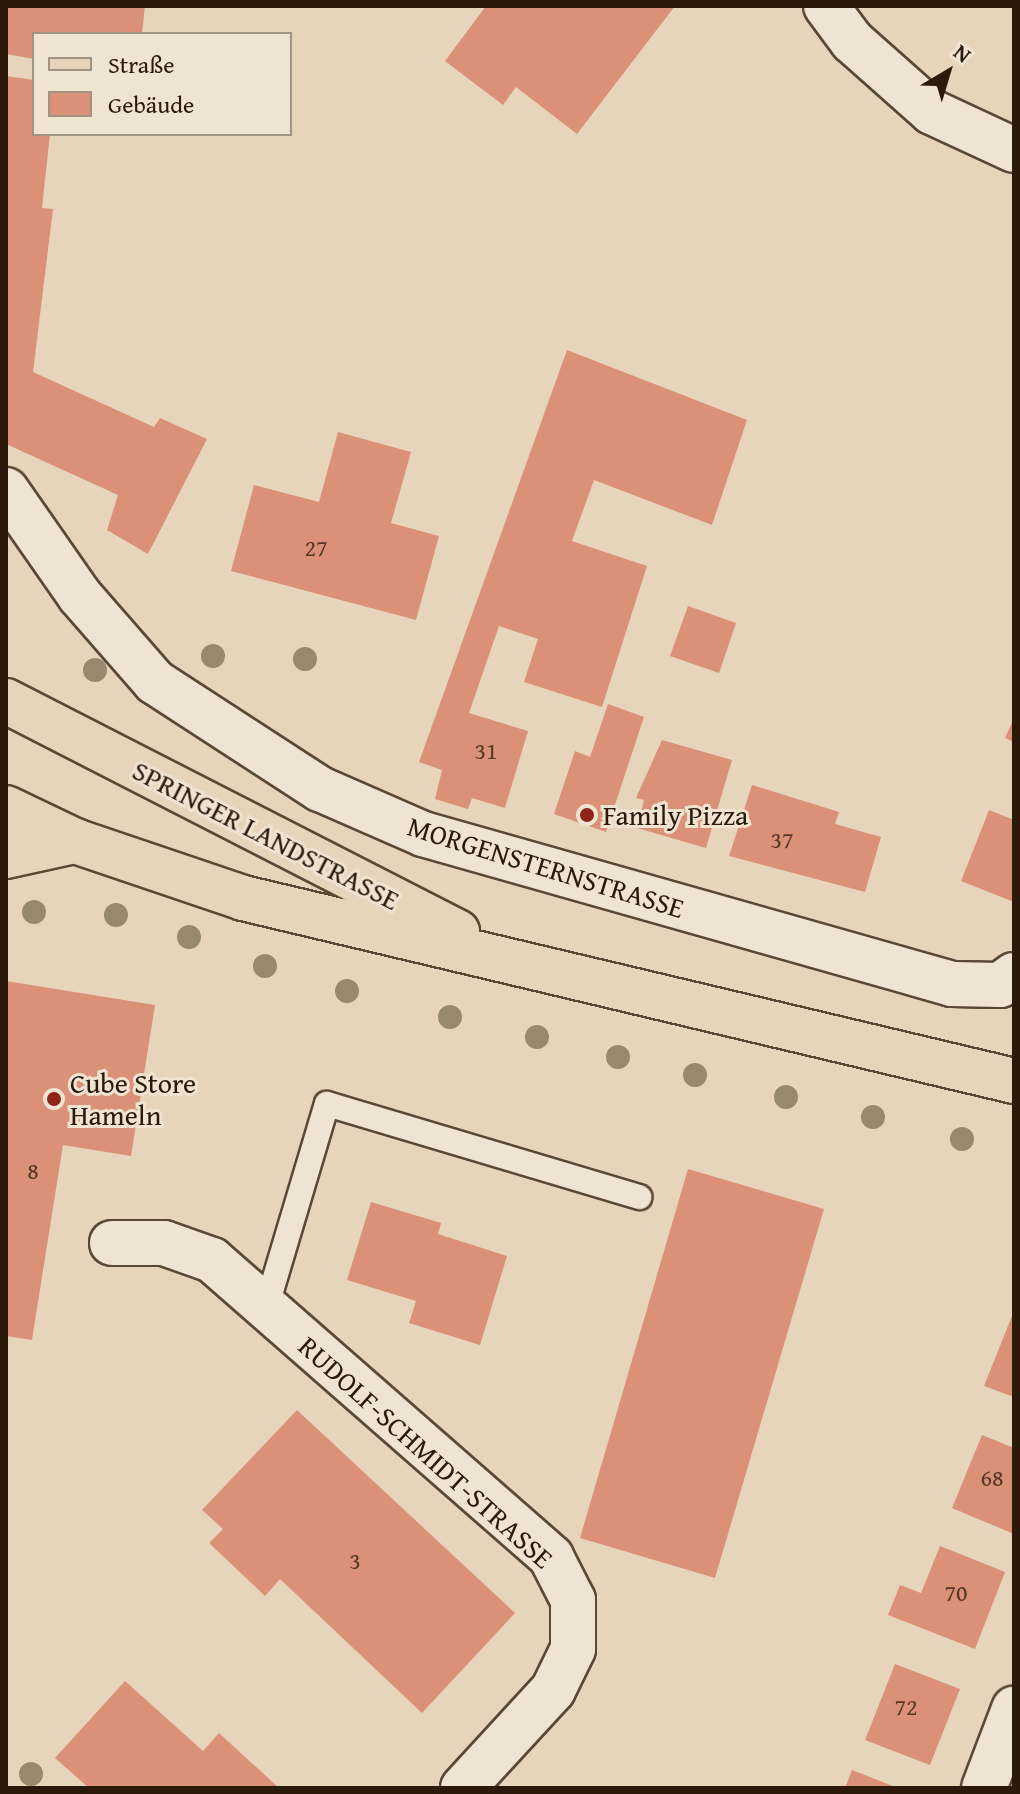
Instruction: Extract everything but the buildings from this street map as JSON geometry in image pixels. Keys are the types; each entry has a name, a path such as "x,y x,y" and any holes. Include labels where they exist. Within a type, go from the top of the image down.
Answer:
{"main road":[{"name":"SPRINGER LANDSTRASSE","path":"6,701 527,967"},
{"name":"SPRINGER LANDSTRASSE","path":"6,808 75,841 243,898 1014,1081"},
{"path":"6,856 75,841"}],"street":[{"path":"826,6 859,24 932,112 1014,150"},
{"name":"MORGENSTERNSTRASSE","path":"6,490 80,596 155,682 320,789 423,834 952,984 1000,985 1014,975"},
{"name":"RUDOLF-SCHMIDT-STRASSE","path":"112,1243 164,1243 212,1260 551,1557 573,1600 573,1649 553,1690 463,1788"},
{"path":"984,1788 1014,1709"}],"lane":[{"path":"266,1308 327,1104 639,1197"}],"place":[{"name":"Family Pizza","path":"587,815"},
{"name":"Cube Store Hameln","path":"54,1099"}]}
